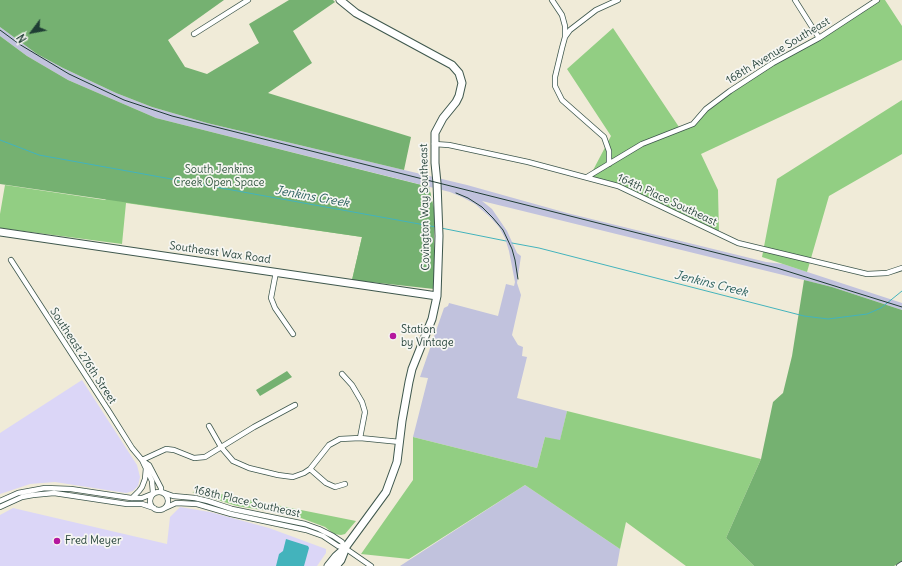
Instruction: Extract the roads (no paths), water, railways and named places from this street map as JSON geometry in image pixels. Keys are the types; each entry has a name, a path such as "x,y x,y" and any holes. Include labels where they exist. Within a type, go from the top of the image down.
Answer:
{"street":[{"path":"194,34 248,0"},
{"name":"Covington Way Southeast","path":"328,566 345,548 386,492 398,462 402,421 412,369 432,319 438,296 439,225 434,144 435,133 456,102 462,87 461,78 456,69 356,13 340,0"},
{"path":"552,0 562,15 565,26 565,37 555,77 555,86 562,100 604,137 609,151 609,164"},
{"path":"565,37 574,26 596,10 618,0"},
{"path":"795,0 819,38"},
{"name":"168th Avenue Southeast","path":"587,177 642,144 692,124 706,109 730,91 773,63 819,38 877,0"},
{"name":"164th Place Southeast","path":"434,144 449,145 528,162 618,186 738,243 867,274 887,273 902,268"},
{"name":"Southeast Wax Road","path":"0,232 438,296"},
{"name":"Southeast 276th Street","path":"12,260 113,419 142,460 152,481 153,494"},
{"path":"276,272 271,298 275,308 293,334"},
{"path":"342,374 352,385 362,402 365,412 360,438"},
{"path":"142,460 166,448 190,457 205,457 254,427 295,405"},
{"path":"209,426 221,447 233,461 249,468 293,477 310,469 329,445 335,441 348,438 360,438 400,442"},
{"name":"Southeast 276th Street","path":"142,460 149,465 162,492"},
{"path":"131,498 140,491 142,487 145,479 146,468"},
{"path":"310,469 326,483 335,487 345,484"},
{"path":"0,501 18,493 45,488 71,489 131,498 142,498 157,491 166,495 168,500 165,508 159,510 142,504 127,504 54,493 22,497 0,507"},
{"name":"168th Place Southeast","path":"162,492 173,496 208,501 242,512 305,524 319,529 342,542 345,548"},
{"path":"153,494 150,501 154,508"},
{"name":"168th Place Southeast","path":"165,508 174,503 182,502 203,505 231,514 306,530 323,536 338,546 345,548 371,566"},
{"name":"Covington Way Southeast","path":"336,566 341,560 345,548"}],"water":[{"path":"286,539 308,546 309,548 304,566 276,566 279,554 283,551"}],"waterway":[{"name":"Jenkins Creek","path":"0,140 39,155 436,227"},
{"name":"Jenkins Creek","path":"441,228 506,241"},
{"name":"Jenkins Creek","path":"512,243 539,248 804,316 828,319 867,314 881,308 902,291"}],"railway":[{"path":"0,30 19,44 69,74 124,100 172,116 777,268 902,307"},
{"path":"456,193 468,198 482,207 503,230 512,249 518,279"}],"place":[{"name":"Station by Vintage","path":"393,336"},
{"name":"Fred Meyer","path":"57,541"}],"park label":[{"name":"South Jenkins Creek Open Space","path":"219,176"}]}
